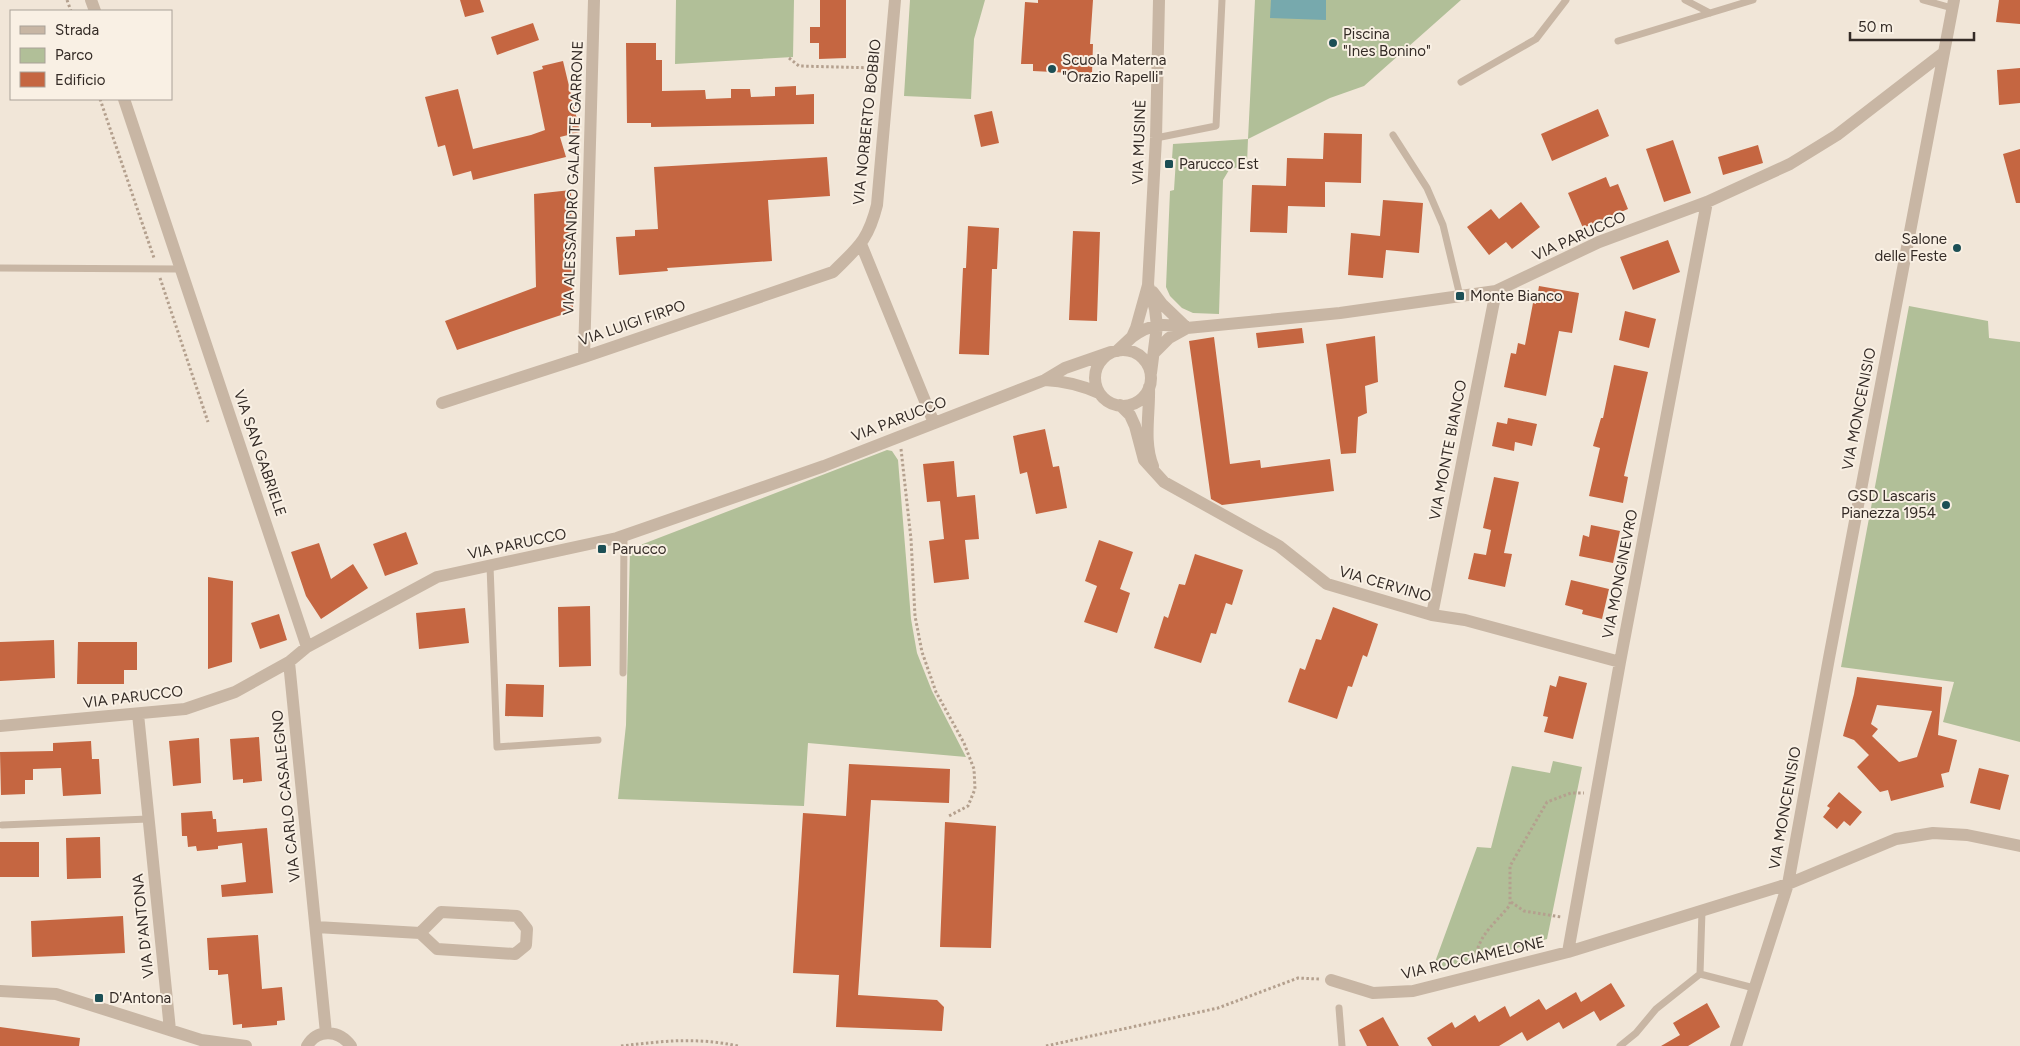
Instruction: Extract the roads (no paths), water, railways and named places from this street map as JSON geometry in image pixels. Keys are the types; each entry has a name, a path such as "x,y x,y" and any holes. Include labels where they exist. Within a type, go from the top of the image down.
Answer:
{"street":[{"name":"VIA ALESSANDRO GALANTE GARRONE","path":"584,357 594,0"},
{"name":"VIA NORBERTO BOBBIO","path":"832,272 860,244 872,224 877,205 895,0"},
{"name":"VIA MUSINÈ","path":"1148,285 1156,138 1158,0"},
{"name":"VIA MONCENISIO","path":"1736,1046 1788,884 1942,54 1953,4"},
{"name":"VIA PARUCCO","path":"1157,326 1172,325 1187,328 1340,313 1496,291 1600,242 1707,202 1790,164 1837,135 1942,54"},
{"name":"VIA SAN GABRIELE","path":"124,100 308,647"},
{"name":"VIA MONGINEVRO","path":"1568,952 1620,662 1707,202"},
{"path":"860,244 934,423"},
{"name":"VIA LUIGI FIRPO","path":"442,402 584,357 832,272"},
{"path":"1045,380 1083,385 1099,393 1106,400 1120,405 1133,404 1141,399 1150,381 1157,326 1156,309 1148,285"},
{"path":"1148,285 1162,304 1187,328 1169,338 1154,353"},
{"path":"1132,337 1148,285"},
{"name":"VIA MONTE BIANCO","path":"1432,614 1496,291"},
{"path":"1099,393 1095,384 1095,374 1103,358 1146,328 1157,326"},
{"path":"1114,351 1130,350 1138,354 1149,367 1149,450 1152,464 1164,482"},
{"name":"VIA PARUCCO","path":"0,726 184,709 235,692 289,662 308,647 437,577 624,536 824,466 1045,380 1065,368 1114,351"},
{"name":"VIA CERVINO","path":"1120,405 1130,415 1135,426 1144,460 1164,482 1279,546 1327,584 1432,614 1465,620 1620,662"},
{"name":"VIA CARLO CASALEGNO","path":"289,662 326,1033"},
{"name":"VIA D'ANTONA","path":"138,714 170,1030"},
{"name":"VIA ROCCIAMELONE","path":"1330,980 1373,992 1413,991 1568,952 1788,884 1896,839 1933,833 1968,835 2020,846"},
{"path":"316,927 420,933 437,949 515,954 526,945 527,929 517,916 441,912 420,933"},
{"path":"0,990 56,994 202,1040 246,1046"},
{"path":"307,1046 314,1038 326,1033 340,1036 351,1046"}],"lane":[{"path":"1156,138 1216,126 1222,0"},
{"path":"1461,82 1536,39 1566,0"},
{"path":"1685,0 1710,13"},
{"path":"1618,41 1753,0"},
{"path":"1922,0 1953,4"},
{"path":"1393,135 1426,188 1443,226 1460,296"},
{"path":"0,268 181,269"},
{"path":"623,673 624,536"},
{"path":"490,566 497,747 598,740"},
{"path":"2,825 148,819"},
{"path":"1620,1046 1636,1033 1656,1009 1700,974 1702,911"},
{"path":"1700,974 1754,988"},
{"path":"1339,1008 1342,1046"}],"water":[{"path":"1271,0 1326,0 1326,20 1270,18"}],"place":[{"name":"Piscina \"Ines Bonino\"","path":"1333,43"},
{"name":"Scuola Materna \"Orazio Rapelli\"","path":"1052,69"},
{"name":"Parucco Est","path":"1169,164"},
{"name":"Salone delle Feste","path":"1957,248"},
{"name":"Monte Bianco","path":"1460,296"},
{"name":"GSD Lascaris Pianezza 1954","path":"1946,505"},
{"name":"Parucco","path":"602,549"},
{"name":"D'Antona","path":"99,998"}]}
